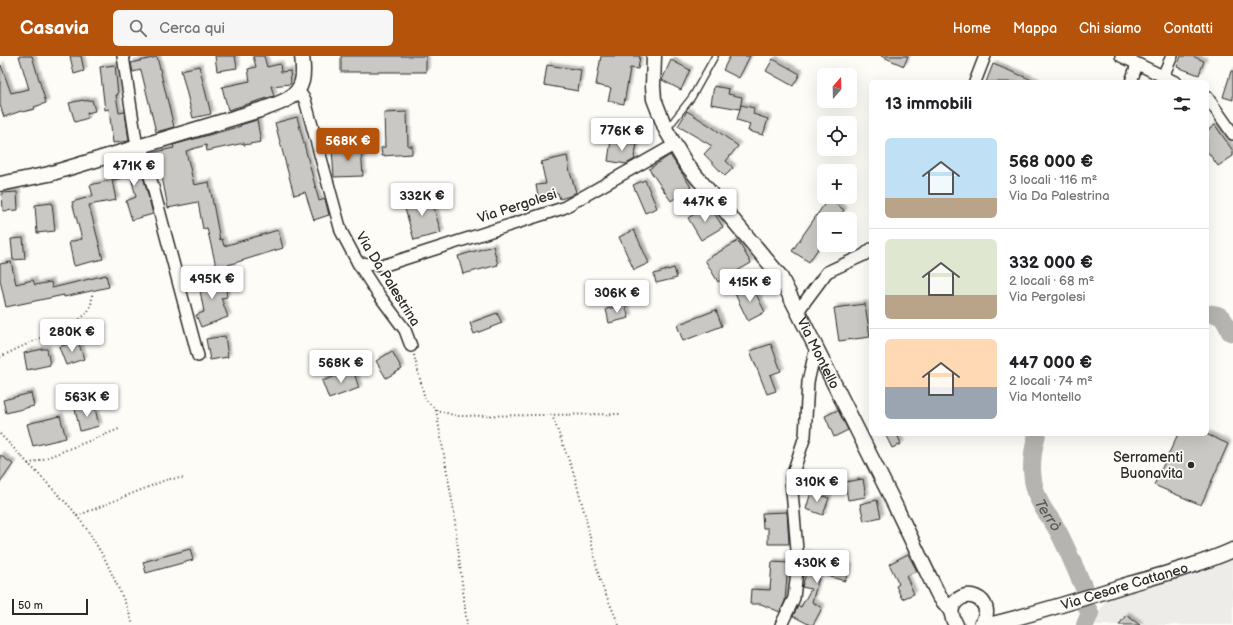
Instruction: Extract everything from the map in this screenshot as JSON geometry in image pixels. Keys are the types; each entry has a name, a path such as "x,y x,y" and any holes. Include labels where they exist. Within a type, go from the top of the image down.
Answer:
{"street":[{"path":"123,56 139,147 198,356"},
{"path":"0,184 49,174 279,103 294,94 302,83 302,56"},
{"name":"Via Montello","path":"654,56 654,99 666,130 686,164 776,270 787,287 892,497 928,574 939,596 951,611 956,625"},
{"path":"977,80 985,56"},
{"path":"1121,56 1171,80"},
{"path":"1163,76 1172,56"},
{"path":"1132,80 1137,64"},
{"name":"Via Da Palestrina","path":"298,90 305,100 341,231 358,263 376,291 405,330 411,346"},
{"path":"1209,100 1233,134"},
{"name":"Via Pergolesi","path":"358,263 385,265 562,208 674,145"},
{"path":"798,311 827,272 864,255 869,251"},
{"path":"781,625 794,598 798,562 791,480 806,436 808,382 816,347"},
{"name":"Via Cesare Cattaneo","path":"988,625 1016,618 1214,558 1233,550"},
{"name":"Via Montello","path":"928,574 945,592 959,598"},
{"path":"951,611 952,607 959,598 964,596 975,597 984,603 986,608 986,616 981,625"},
{"path":"986,608 1006,617 1016,618"}],"lane":[{"path":"666,130 692,97 715,56"}],"path":[{"path":"0,356 80,319 88,313 92,305 92,293"},
{"path":"411,346 425,399 436,410 457,416 622,414"},
{"path":"436,410 453,506 467,625"},
{"path":"552,415 574,474 600,580 619,625"},
{"path":"28,464 119,429"},
{"path":"0,434 77,516 88,531 104,559 134,625"},
{"path":"77,516 168,479 185,478"}],"shaded area":[{"path":"1233,556 1233,625 1091,625 1108,597"}],"building":[{"path":"19,56 32,56 46,103 34,107 35,109 21,111 4,117 0,105 0,65 11,93 29,89"},
{"path":"70,56 81,56 84,71 74,74"},
{"path":"215,56 235,56 237,68 217,71"},
{"path":"253,56 264,56 267,67 280,64 281,72 290,71 291,84 271,86 274,96 228,110 222,87 250,81 248,69 256,67"},
{"path":"341,56 426,56 426,72 341,72"},
{"path":"601,56 640,56 638,69 630,68 624,104 608,101 611,88 596,85"},
{"path":"730,56 750,56 739,78 723,70"},
{"path":"881,56 908,56 904,66"},
{"path":"1181,56 1192,56 1204,61 1199,75 1177,67"},
{"path":"157,57 174,127 156,132 141,70 133,72 131,63"},
{"path":"773,59 800,74 793,86 766,71"},
{"path":"671,60 690,70 681,90 662,80"},
{"path":"993,64 1032,80 987,80"},
{"path":"115,65 118,95 116,95 119,113 125,112 129,141 113,143 109,109 105,110 100,67"},
{"path":"547,65 581,70 578,91 544,85"},
{"path":"199,66 211,114 193,118 181,70"},
{"path":"1231,71 1233,71 1233,100 1223,97"},
{"path":"714,86 729,89 728,94 742,97 740,109 711,104"},
{"path":"92,100 95,111 87,113 88,118 75,122 69,103"},
{"path":"741,105 754,108 753,114 768,119 763,135 748,131 750,124 737,120"},
{"path":"687,111 738,146 726,161 733,168 725,176 704,154 712,146 678,126"},
{"path":"407,112 408,146 412,146 412,154 382,156 381,148 385,147 384,113"},
{"path":"297,117 319,201 325,199 329,215 314,220 305,192 294,195 275,123"},
{"path":"257,120 261,142 244,145 244,143 207,151 206,145 186,151 194,185 209,182 220,240 222,239 224,246 278,230 283,248 228,265 229,268 217,270 207,228 203,229 198,202 168,208 159,161 153,162 151,153 174,148 173,145"},
{"path":"1215,125 1233,151 1233,156 1218,166 1209,154 1209,130"},
{"path":"611,140 637,144 634,155 635,159 626,164 608,161"},
{"path":"361,148 363,176 334,177 332,149"},
{"path":"670,155 691,187 671,201 649,169"},
{"path":"567,156 576,192 570,196 560,199 558,193 538,196 536,185 546,184 541,162"},
{"path":"138,157 153,214 132,220 126,201 136,197 131,177 113,180 110,164"},
{"path":"112,180 116,200 89,205 103,259 74,266 69,242 82,239 72,202 93,196 90,185"},
{"path":"645,180 657,208 645,213 633,185"},
{"path":"17,192 18,210 3,211 2,193"},
{"path":"430,194 441,233 414,240 403,202"},
{"path":"52,203 55,231 37,233 35,205"},
{"path":"825,204 835,204 844,210 843,212 819,212"},
{"path":"709,205 723,227 701,240 688,218"},
{"path":"817,215 817,250 809,262 792,251"},
{"path":"634,230 649,263 634,270 619,237"},
{"path":"23,238 25,259 13,260 11,239"},
{"path":"738,241 751,263 718,282 705,260"},
{"path":"493,246 498,265 463,274 458,256"},
{"path":"11,262 16,284 33,280 35,285 51,282 52,288 106,275 109,287 64,297 64,295 6,307 0,280 0,264"},
{"path":"674,268 677,278 656,283 654,274"},
{"path":"224,276 227,297 221,298 228,317 201,327 196,315 204,312 198,280"},
{"path":"752,286 765,312 748,321 735,294"},
{"path":"865,304 869,337 839,341 834,308"},
{"path":"625,305 629,318 609,323 606,309"},
{"path":"716,310 722,326 683,341 677,325"},
{"path":"497,313 502,323 474,334 470,323"},
{"path":"225,336 228,357 210,360 206,339"},
{"path":"78,341 84,359 66,365 59,347"},
{"path":"771,344 781,371 770,375 776,391 767,394 750,351"},
{"path":"47,349 50,365 27,370 24,353"},
{"path":"392,351 402,369 386,378 376,361"},
{"path":"353,370 359,388 329,399 322,381"},
{"path":"31,393 34,406 6,413 3,400"},
{"path":"94,404 99,426 80,431 75,409"},
{"path":"838,410 848,430 834,437 825,416"},
{"path":"60,416 66,438 33,446 27,424"},
{"name":"Serramenti Buonavita","path":"1209,435 1228,444 1201,505 1154,485 1177,436"},
{"path":"886,436 898,436 901,444 892,448"},
{"path":"0,455 13,464 0,483"},
{"path":"863,479 866,497 848,500 845,482"},
{"path":"811,492 829,498 823,515 806,509"},
{"path":"877,500 881,517 864,521 860,504"},
{"path":"787,512 789,544 768,544 768,528 763,528 762,513"},
{"path":"190,549 193,560 146,573 143,562"},
{"path":"804,553 850,567 845,581 820,574 812,602 822,608 813,625 810,625 793,616 798,606 801,607 811,589 802,587 807,570 804,569"},
{"path":"908,554 917,571 906,576 914,594 902,599 896,586 899,584 889,564"},
{"path":"772,562 788,563 785,601 780,612 761,604 750,604 751,589 770,590"},
{"path":"1126,615 1140,625 1119,625"}],"waterway":[{"name":"Terrò","path":"1209,314 1216,314 1220,316 1230,332 1233,333"},
{"name":"Terrò","path":"1037,436 1032,463 1035,490 1043,508 1062,538 1085,590"},
{"name":"Terrò","path":"1085,625 1090,613 1086,606"}],"place":[{"name":"Serramenti Buonavita","path":"1191,465"}]}
